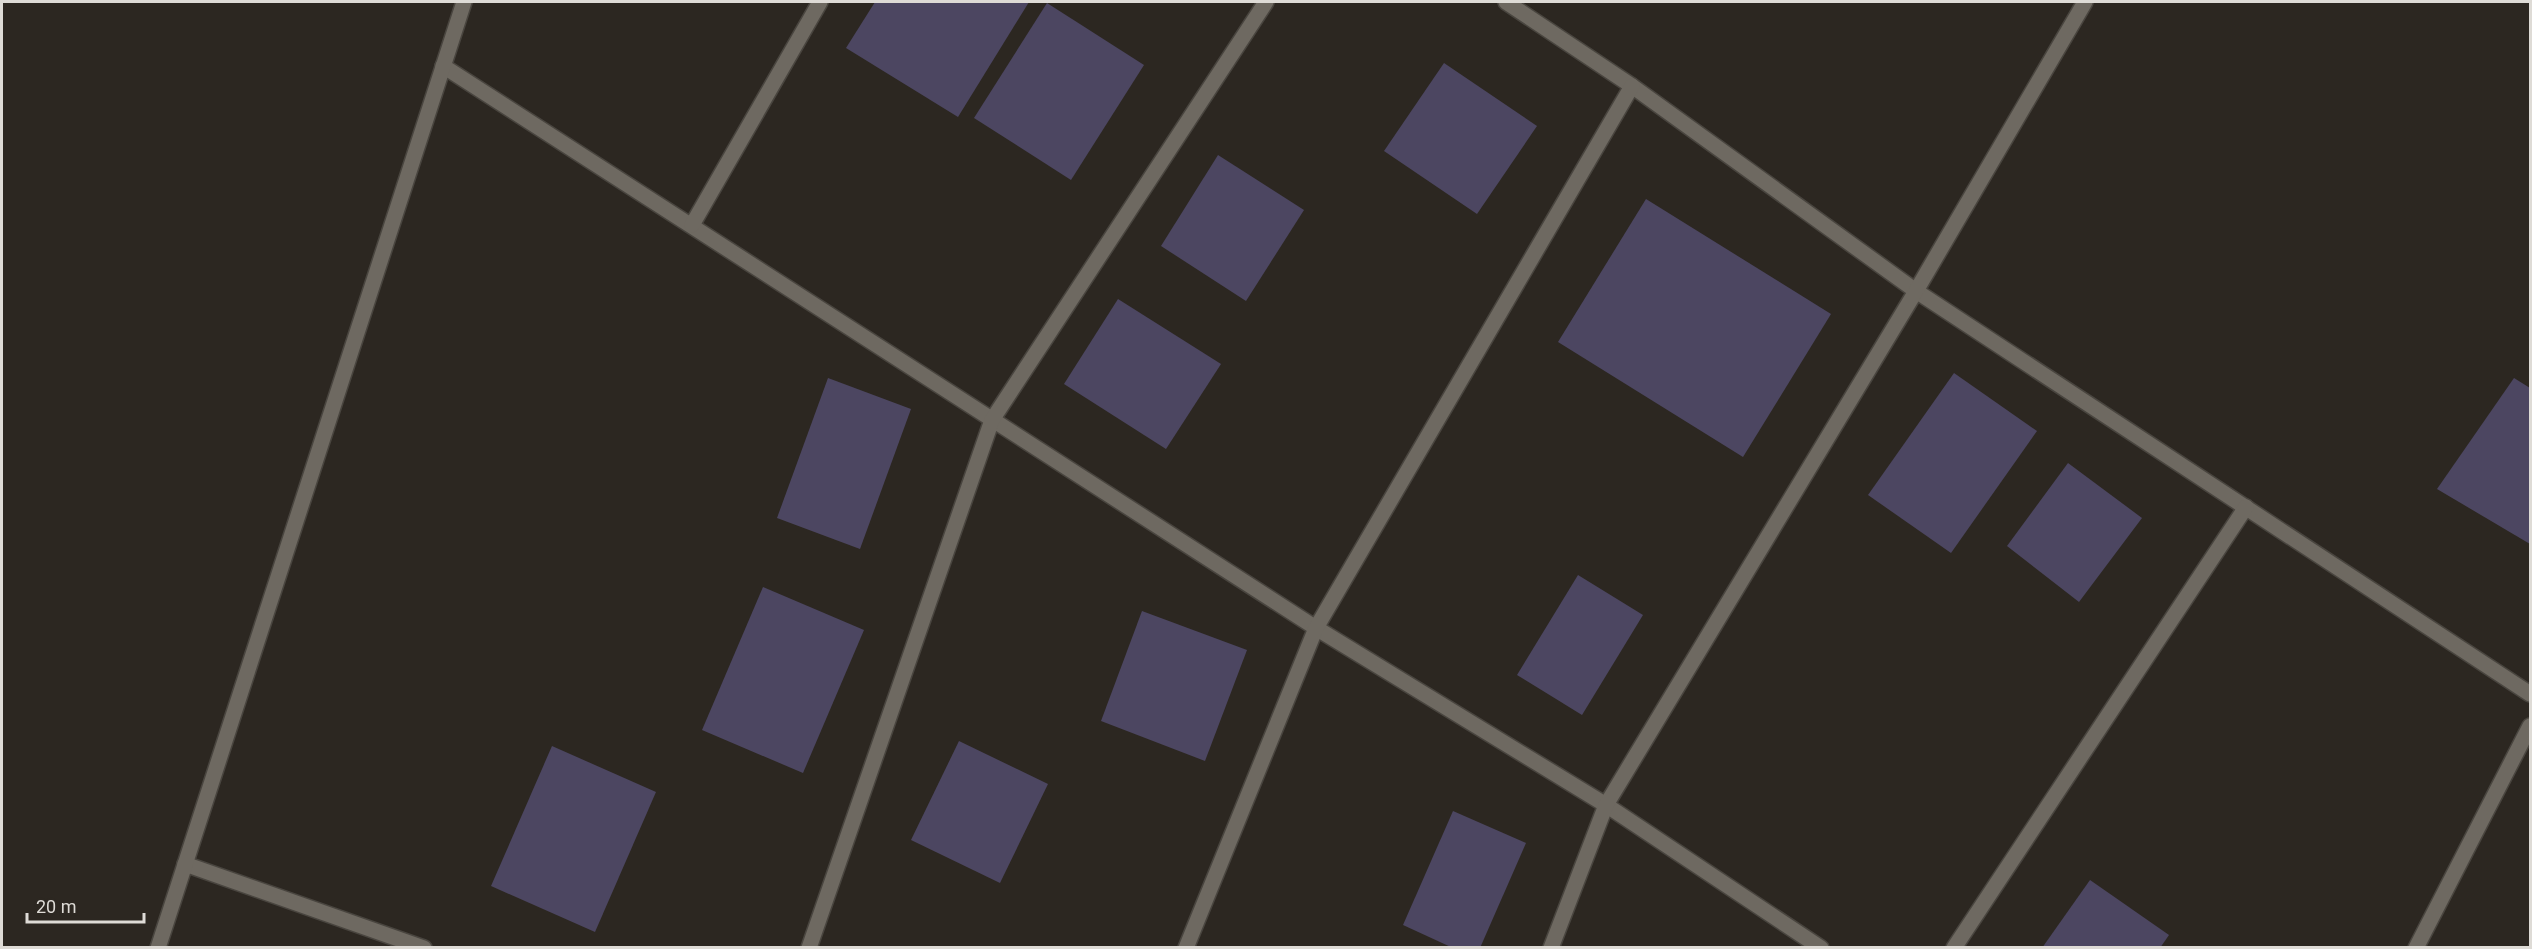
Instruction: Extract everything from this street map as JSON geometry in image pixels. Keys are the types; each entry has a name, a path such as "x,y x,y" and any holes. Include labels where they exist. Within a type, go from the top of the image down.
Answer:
{"street":[{"path":"158,948 464,2"},
{"path":"692,225 820,2"},
{"path":"809,948 992,420 1266,2"},
{"path":"1506,2 1632,86 1916,291 2530,694"},
{"path":"1551,948 1606,805 1916,291 2085,2"},
{"path":"443,66 1316,628 1606,805 1821,948"},
{"path":"1186,948 1316,628 1632,86"},
{"path":"1954,948 2246,507"},
{"path":"2416,948 2530,726"},
{"path":"185,864 424,948"}],"building":[{"path":"875,2 1029,2 958,117 846,48"},
{"path":"1047,3 1144,65 1071,180 974,118"},
{"path":"1444,63 1537,126 1477,214 1384,151"},
{"path":"1218,155 1304,210 1246,301 1161,246"},
{"path":"1646,199 1831,314 1743,457 1558,342"},
{"path":"1118,299 1221,364 1166,449 1064,384"},
{"path":"1954,373 2037,431 1951,553 1868,495"},
{"path":"828,378 911,409 860,549 777,518"},
{"path":"2514,378 2530,388 2530,544 2437,489"},
{"path":"2068,463 2142,518 2079,602 2007,546"},
{"path":"1578,575 1643,615 1582,715 1517,675"},
{"path":"763,587 864,630 803,773 702,730"},
{"path":"1142,611 1247,650 1205,761 1101,721"},
{"path":"959,741 1048,784 1000,883 911,840"},
{"path":"552,746 656,792 595,932 491,886"},
{"path":"1453,811 1526,843 1480,948 1453,948 1403,925"},
{"path":"2090,880 2169,935 2160,948 2042,948"}]}
